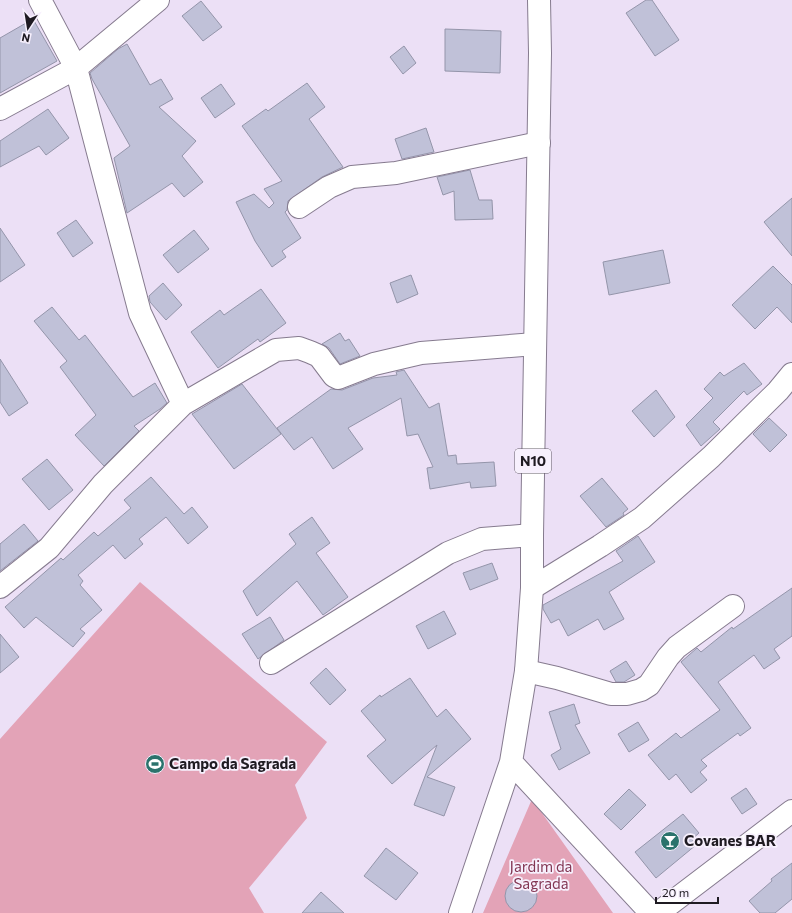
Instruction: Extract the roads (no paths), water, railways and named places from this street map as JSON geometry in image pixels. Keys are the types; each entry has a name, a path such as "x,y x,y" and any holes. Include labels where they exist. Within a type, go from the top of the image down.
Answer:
{"street":[{"path":"40,0 76,68 140,313 183,404"},
{"path":"0,109 76,68 158,0"},
{"name":"N10","path":"460,913 511,762 526,672 532,588 539,143 539,0"},
{"path":"299,207 329,188 352,177 396,173 539,143"},
{"path":"0,587 49,548 103,484 183,404 276,350 299,348 319,356 334,376 338,378 374,364 421,353 535,344"},
{"path":"532,588 642,518 711,457 778,391 792,374"},
{"path":"271,663 448,553 482,540 532,535"},
{"path":"526,672 557,678 611,694 627,694 641,690 649,685 677,647 732,606"},
{"path":"511,762 651,913"},
{"path":"658,913 792,811"}],"place":[{"name":"Campo da Sagrada","path":"155,764"},
{"name":"Covanes BAR","path":"670,841"}],"park label":[{"name":"Jardim da Sagrada","path":"541,876"}]}
